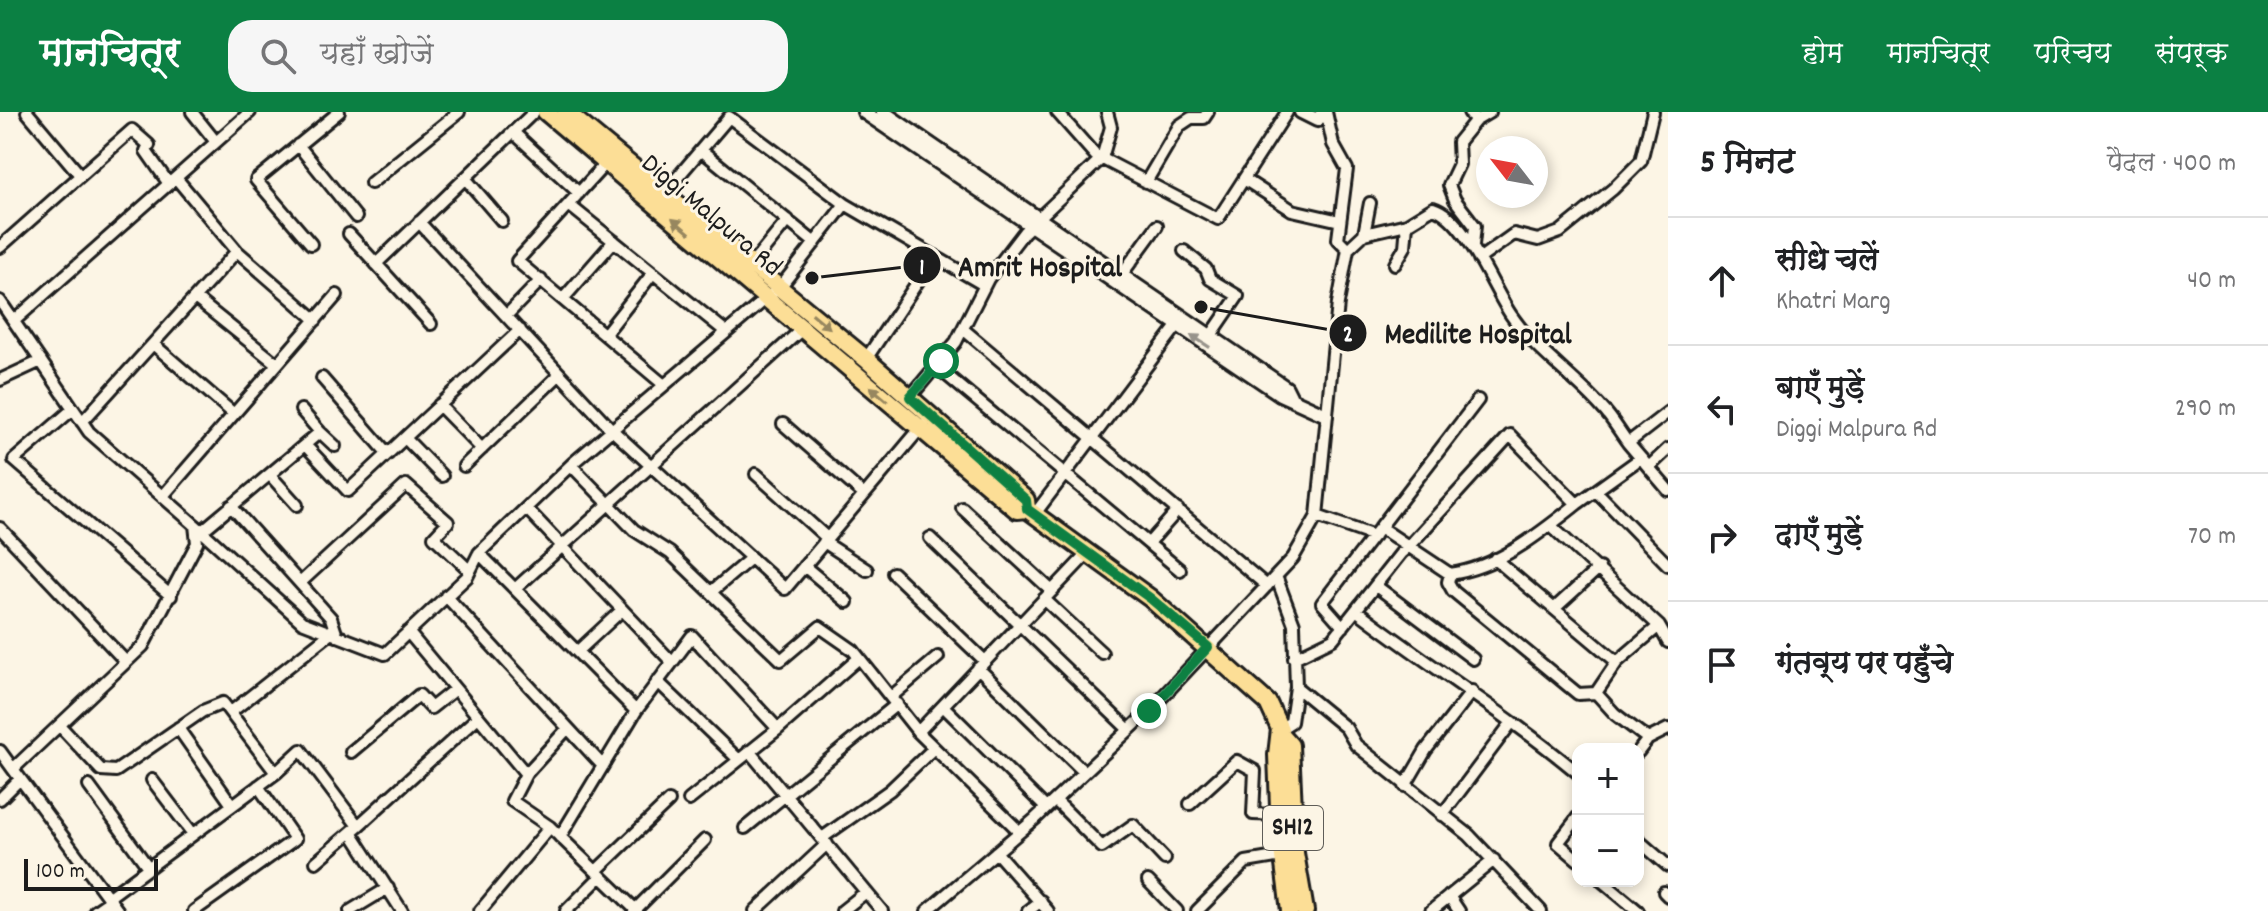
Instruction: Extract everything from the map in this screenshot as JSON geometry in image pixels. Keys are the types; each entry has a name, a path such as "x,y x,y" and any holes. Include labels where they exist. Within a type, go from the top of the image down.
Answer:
{"main road":[{"name":"Diggi Malpura Rd","path":"546,112 802,329 1026,500 1030,512 1150,598 1268,703 1284,736 1295,853 1305,911"},
{"name":"Diggi Malpura Rd","path":"566,112 866,359 910,397 926,422"},
{"path":"1284,736 1277,755 1282,856 1290,911"}],"street":[{"path":"27,112 80,175"},
{"path":"192,112 216,142"},
{"path":"14,321 250,112"},
{"path":"371,183 459,112"},
{"path":"376,264 534,112"},
{"path":"864,112 1034,222 1122,274 1212,334 1286,388 1290,396"},
{"path":"883,112 1177,326 1280,394 1326,415"},
{"path":"1057,112 1102,158 1218,219 1287,112"},
{"path":"910,397 937,367 963,329 984,285 1034,222 1102,158 1111,127 1107,112"},
{"path":"1146,182 1179,126 1185,120 1204,118 1208,112"},
{"path":"1301,112 1317,120 1325,112"},
{"path":"1325,112 1333,144 1347,169 1338,239 1348,249"},
{"path":"1473,245 1475,226 1455,200 1449,185 1459,164 1458,142 1472,117 1490,112"},
{"path":"1479,259 1514,234 1538,240 1560,232 1613,189 1641,161 1653,112"},
{"path":"311,244 256,180 334,114"},
{"path":"665,192 729,117 845,204 984,285"},
{"path":"0,247 132,130 149,145 143,154 173,181 237,251 316,320"},
{"path":"513,132 579,193"},
{"path":"298,145 356,217"},
{"path":"701,150 815,243"},
{"path":"606,163 517,261 663,384"},
{"path":"465,178 502,221"},
{"path":"1244,179 1292,210 1340,221"},
{"path":"1364,234 1370,203"},
{"path":"0,301 82,422 302,622 385,654 470,571 479,553 571,465 781,286 845,204"},
{"path":"569,205 725,331"},
{"path":"927,911 1020,832 1129,730 1293,558 1317,516 1338,303 1348,249 1364,234 1407,224 1433,208 1443,211 1473,245 1512,316 1539,351 1603,408 1668,490"},
{"path":"753,263 788,220"},
{"path":"419,222 611,429 785,589 926,422"},
{"path":"1395,264 1405,247 1407,224"},
{"path":"1122,274 1157,226"},
{"path":"349,234 431,324"},
{"path":"563,299 614,241"},
{"path":"82,422 237,251"},
{"path":"1184,251 1206,269 1210,279 1238,296 1212,334"},
{"path":"866,359 935,256"},
{"path":"605,334 653,273"},
{"path":"506,316 541,280"},
{"path":"163,496 337,295"},
{"path":"195,298 277,364"},
{"path":"1030,512 1067,473 1177,326"},
{"path":"515,589 802,329"},
{"path":"963,329 1267,586"},
{"path":"305,445 348,491 520,330"},
{"path":"153,344 234,414"},
{"path":"0,380 41,361"},
{"path":"937,367 1180,570"},
{"path":"464,466 560,374"},
{"path":"322,378 388,454"},
{"path":"1343,627 1322,603 1458,422 1478,400"},
{"path":"439,405 482,449"},
{"path":"73,409 14,460 171,596"},
{"path":"301,410 335,446"},
{"path":"1628,443 1668,412"},
{"path":"783,424 864,495"},
{"path":"198,528 231,506 320,432"},
{"path":"1294,658 1333,639 1408,547 1510,435 1577,504"},
{"path":"405,438 442,476"},
{"path":"1649,467 1668,449"},
{"path":"1317,516 1377,532 1408,547 1450,574 1472,571 1533,540 1641,458"},
{"path":"571,465 634,530 670,553 781,660 820,627 859,658 918,732 1020,832"},
{"path":"756,474 826,540 867,570"},
{"path":"270,475 297,505"},
{"path":"300,583 406,485 448,522 434,537 470,571"},
{"path":"1596,491 1668,565"},
{"path":"231,506 331,618 334,635"},
{"path":"526,508 671,661"},
{"path":"962,508 1102,653"},
{"path":"1149,543 1178,510"},
{"path":"1550,525 1659,626 1668,642"},
{"path":"0,528 126,662"},
{"path":"13,769 143,646 197,543 198,528"},
{"path":"930,538 1129,730"},
{"path":"479,553 636,711"},
{"path":"918,732 1087,554"},
{"path":"711,592 751,558"},
{"path":"1495,559 1617,662"},
{"path":"804,566 847,602"},
{"path":"1555,608 1599,568"},
{"path":"893,573 1084,772"},
{"path":"1450,574 1448,582 1453,591 1578,694 1596,693"},
{"path":"1276,576 1294,624 1296,687 1291,722 1284,736"},
{"path":"1376,586 1473,659"},
{"path":"446,596 603,766"},
{"path":"578,651 622,610"},
{"path":"1356,610 1422,660 1472,691 1572,768"},
{"path":"1596,693 1617,662 1659,626"},
{"path":"408,632 526,774"},
{"path":"231,712 334,635"},
{"path":"560,837 636,711 692,636 778,729"},
{"path":"745,828 895,700 938,657"},
{"path":"689,800 737,758 778,729 859,658"},
{"path":"657,681 737,758"},
{"path":"1296,687 1346,728 1356,745 1494,860 1541,911"},
{"path":"351,752 419,695 431,708 455,689"},
{"path":"1405,786 1426,750 1472,691"},
{"path":"1596,693 1615,714 1648,739"},
{"path":"60,726 101,770 116,771 203,711 223,703 276,773"},
{"path":"943,706 1046,808"},
{"path":"316,862 478,717"},
{"path":"1442,815 1512,722"},
{"path":"178,728 232,805"},
{"path":"568,728 526,774 512,801 550,827 635,910 705,840"},
{"path":"1644,744 1668,729"},
{"path":"755,911 824,841 890,790 934,748"},
{"path":"95,911 148,867 276,773 301,750 354,829 402,911"},
{"path":"0,751 118,911"},
{"path":"749,751 882,911"},
{"path":"1190,804 1237,761 1255,771 1253,814 1280,815"},
{"path":"0,799 20,779"},
{"path":"152,780 193,834"},
{"path":"89,786 148,867"},
{"path":"194,911 295,839 258,786"},
{"path":"1055,800 1102,847 1133,825 1165,859"},
{"path":"566,911 669,801"},
{"path":"1572,825 1558,843 1572,855"},
{"path":"480,911 550,827"},
{"path":"1644,845 1668,866"},
{"path":"996,852 1048,911"},
{"path":"1197,911 1246,862 1282,856"},
{"path":"1431,911 1494,860"},
{"path":"1148,881 1177,911"},
{"path":"1609,887 1638,911"},
{"path":"350,911 388,888"},
{"path":"842,911 866,892"},
{"path":"1449,896 1459,911"},
{"path":"1028,911 1041,901"}],"place":[{"name":"Amrit Hospital","path":"812,278"},
{"name":"Medilite Hospital","path":"1201,307"}],"route":[{"path":"941,361 910,397 1026,500 1027,509 1150,598 1208,647 1149,711"}]}
